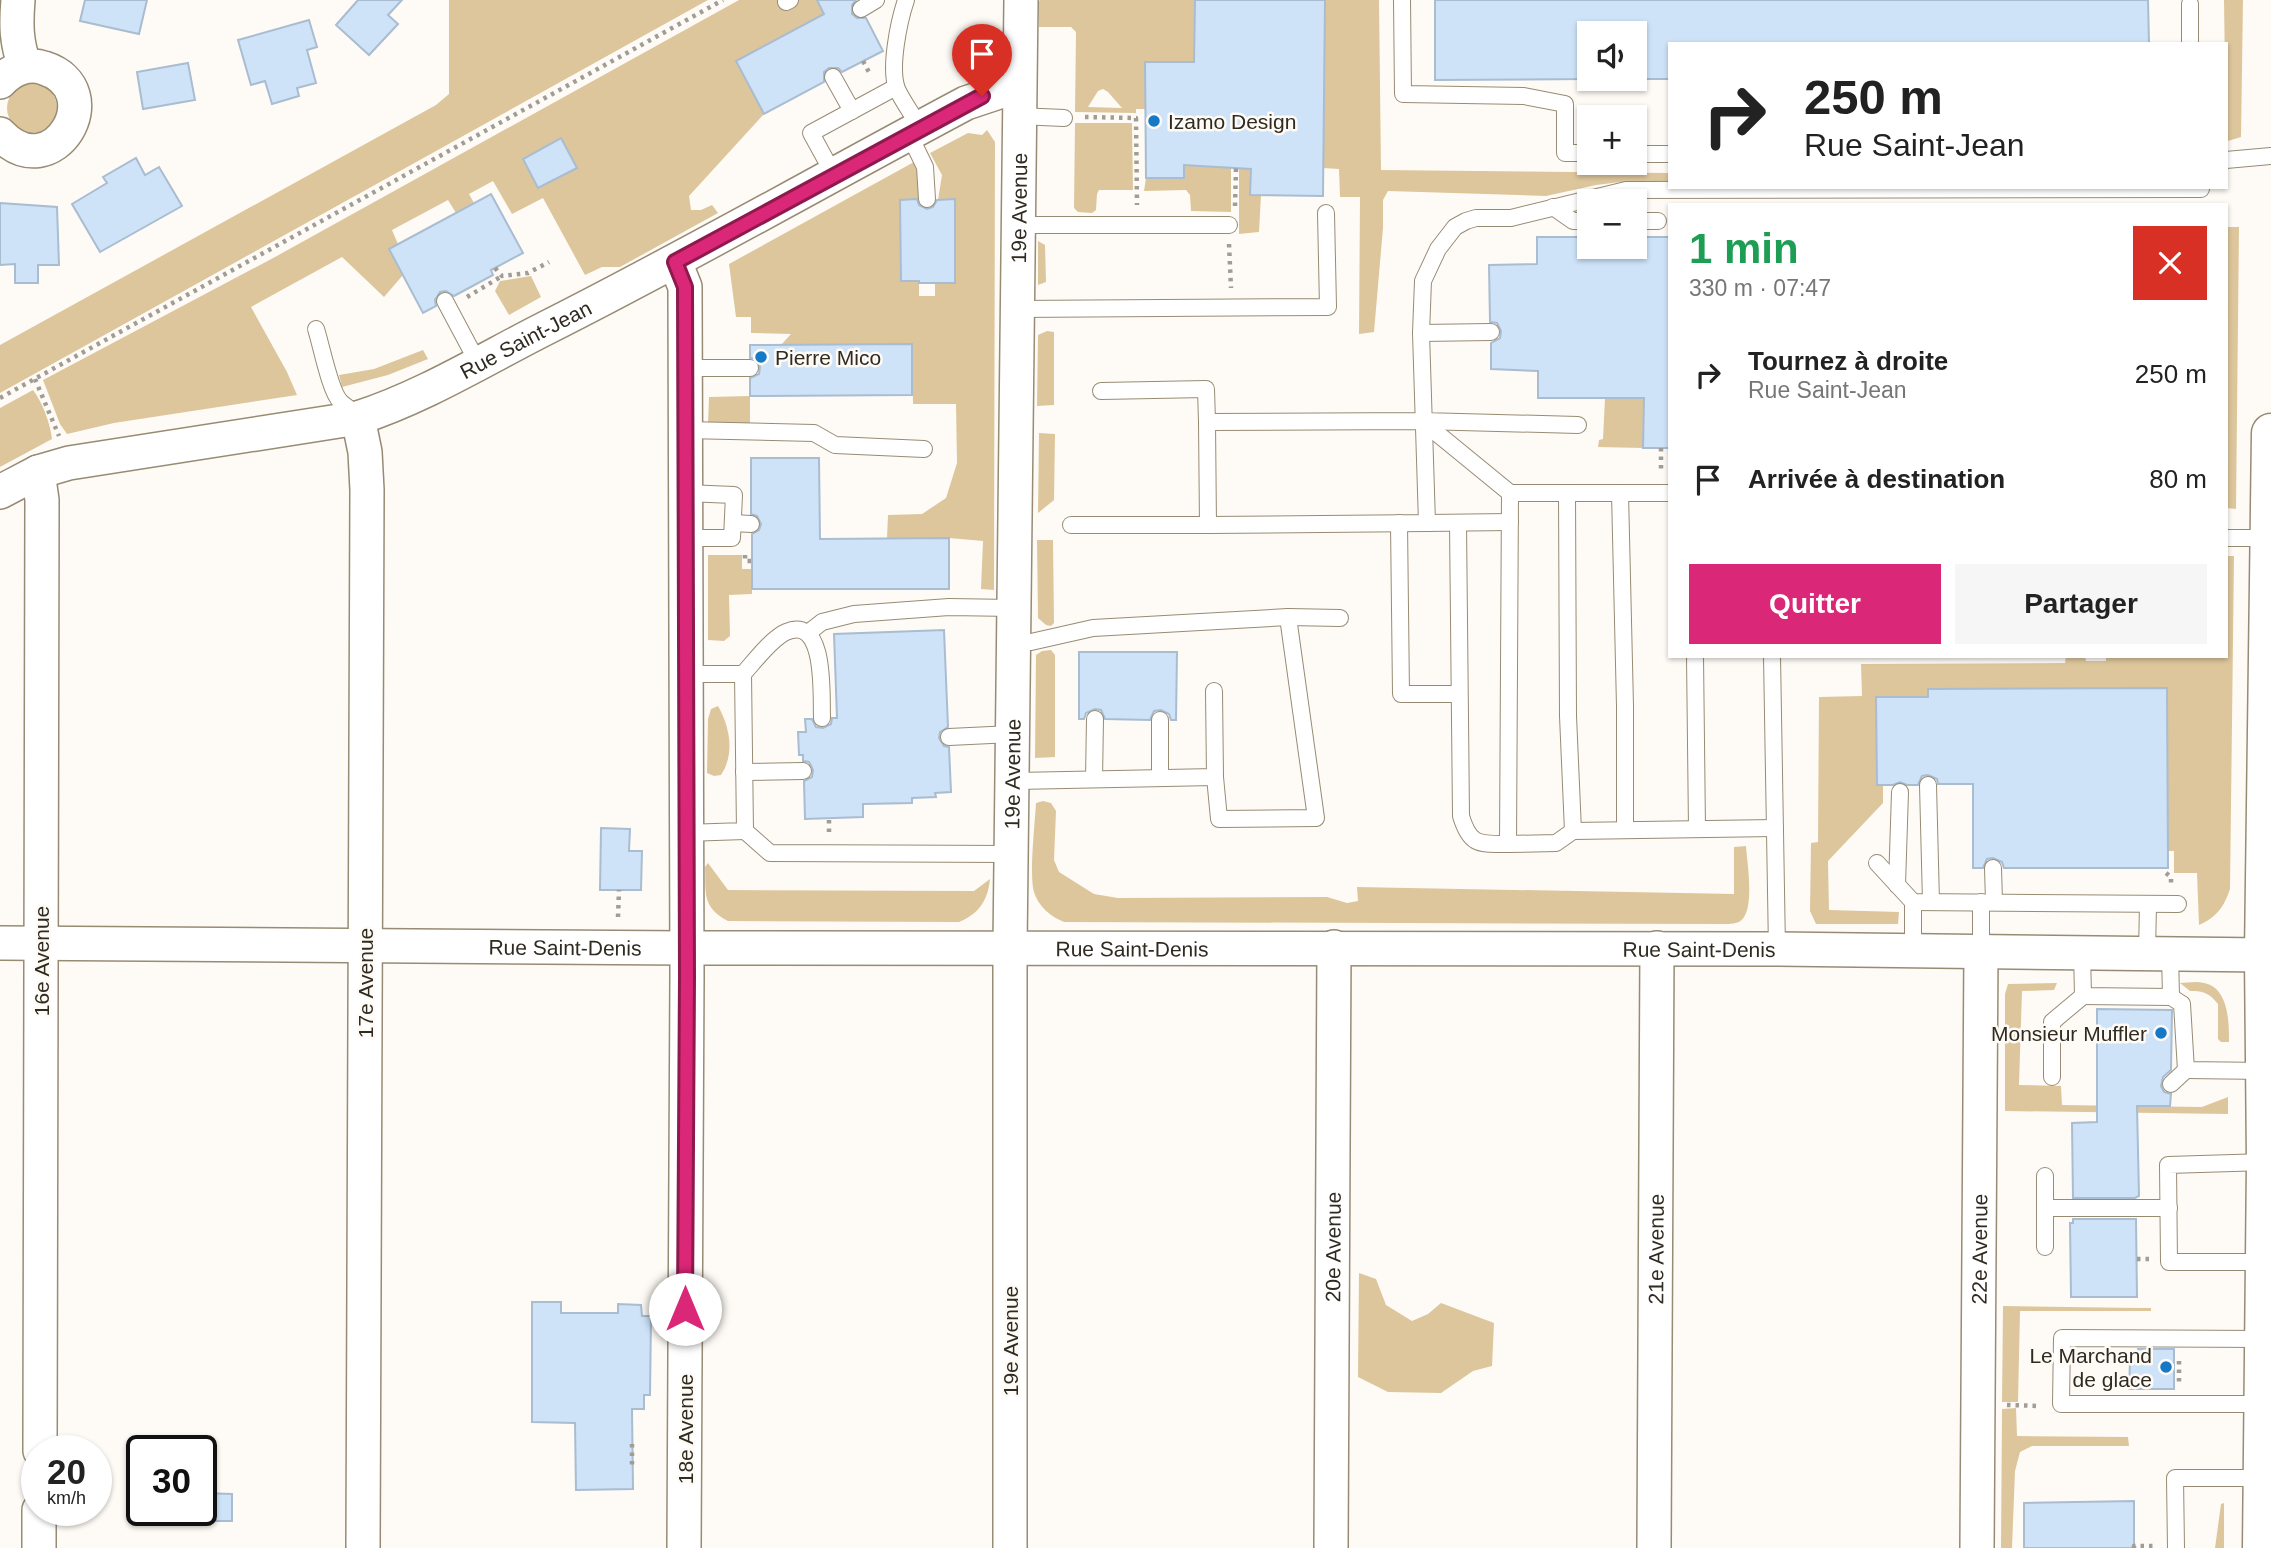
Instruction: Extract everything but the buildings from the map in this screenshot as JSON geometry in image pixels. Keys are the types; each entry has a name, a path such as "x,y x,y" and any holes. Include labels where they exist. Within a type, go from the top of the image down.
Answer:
{"main road":[{"path":"2262,1548 2267,1286 2265,1071 2271,433"}],"street":[{"path":"13,74 19,51 16,37 18,0"},
{"name":"19e Avenue","path":"1010,1548 1010,854 1020,0"},
{"path":"0,134 20,149 35,151 60,141 69,131 74,118 72,90 64,79 52,70 40,66 13,74"},
{"name":"Rue Saint-Jean","path":"0,492 38,472 69,463 358,418 404,400 675,262 982,96 1018,103"},
{"name":"18e Avenue","path":"675,262 685,287 687,948 684,1548"},
{"name":"17e Avenue","path":"358,418 365,452 367,490 363,1548"},
{"name":"16e Avenue","path":"38,472 42,494 40,1435"},
{"name":"Rue Saint-Denis","path":"0,943 687,948 1657,948 2158,953 2267,933"},
{"name":"20e Avenue","path":"1331,1548 1334,947"},
{"name":"21e Avenue","path":"1654,1548 1657,948"},
{"name":"22e Avenue","path":"1977,1548 1981,950"},
{"path":"39,1526 39,1548"}],"lane":[{"path":"861,9 876,0"},
{"path":"906,0 899,21 894,72 896,87 925,167 927,200"},
{"path":"1402,0 1403,94 1524,96 1565,104 1564,153 1577,153"},
{"path":"2189,42 2190,4"},
{"path":"833,77 852,111"},
{"path":"834,175 810,133 896,87"},
{"path":"1018,103 1069,118"},
{"path":"1647,154 1668,154"},
{"path":"2228,160 2271,156"},
{"path":"1427,523 1422,421 1423,281 1438,249 1455,228 1466,221 1476,218 1511,218 1626,190 2200,194"},
{"path":"1553,207 1577,221"},
{"path":"1016,309 1328,307 1326,213"},
{"path":"1017,225 1232,219"},
{"path":"1647,221 1658,221"},
{"path":"447,304 478,363"},
{"path":"316,329 334,390 340,401 353,410 358,418"},
{"path":"1421,333 1491,332"},
{"path":"685,368 750,368"},
{"path":"1101,391 1206,389 1208,524"},
{"path":"1422,421 1510,493 1668,493"},
{"path":"1207,422 1422,421 1578,425"},
{"path":"685,430 814,433 835,445 924,449"},
{"path":"685,493 734,495 732,538 685,538"},
{"path":"1508,844 1510,493"},
{"path":"1567,493 1568,716 1573,831"},
{"path":"1620,493 1625,830"},
{"path":"733,523 751,524"},
{"path":"1399,523 1401,694 1459,694"},
{"path":"1458,523 1460,808 1465,831 1473,840 1480,844 1556,843 1573,831 1775,828"},
{"path":"1071,525 1510,523"},
{"path":"2228,538 2270,538"},
{"path":"808,633 822,622 854,614 949,607 1013,608"},
{"path":"1214,691 1215,777 1219,820 1316,818 1288,617"},
{"path":"1013,642 1031,642 1093,628 1288,617 1340,618"},
{"path":"745,831 743,674 786,632 796,629 808,633 815,642 822,718"},
{"path":"1695,658 1696,829"},
{"path":"1772,658 1777,949"},
{"path":"685,674 743,674"},
{"path":"1094,779 1095,719"},
{"path":"1160,720 1160,778"},
{"path":"949,737 1012,734"},
{"path":"744,772 803,771"},
{"path":"1011,781 1215,777"},
{"path":"1928,785 1931,902"},
{"path":"1898,885 1900,792"},
{"path":"685,833 745,831 771,853 1010,854"},
{"path":"1877,863 1913,902 1913,950"},
{"path":"1981,950 1993,868"},
{"path":"1913,902 2178,904"},
{"path":"2148,904 2171,997"},
{"path":"2082,951 2083,996"},
{"path":"2052,1077 2052,1022 2083,996 2171,997 2179,1000 2182,1004 2178,1051 2186,1070"},
{"path":"2171,1084 2186,1070 2265,1071"},
{"path":"2266,1162 2168,1165 2169,1262 2267,1286"},
{"path":"2045,1176 2045,1247"},
{"path":"2045,1208 2169,1208"},
{"path":"2264,1339 2062,1338 2061,1390 2061,1404 2264,1404"},
{"path":"2176,1548 2175,1478 2265,1467"}],"path":[{"path":"0,398 723,0"},
{"path":"1069,118 1136,118 1137,190"},
{"path":"1231,309 1232,219 1236,168"},
{"path":"447,304 502,276 528,273 549,262"},
{"path":"495,268 502,276"},
{"path":"35,379 59,436"},
{"path":"745,554 745,561 752,561"},
{"path":"618,918 619,890"},
{"path":"2137,1259 2148,1259"},
{"path":"2179,1351 2176,1367 2179,1392"},
{"path":"2003,1405 2053,1407"},
{"path":"632,1444 632,1468"}],"shaded area":[{"path":"449,0 708,0 0,393 0,345 436,105 449,94"},
{"path":"739,0 817,0 824,14 736,61 764,114 689,196 691,210 701,210 712,205 718,213 620,267 602,267 585,275 543,198 512,214 493,181 469,194 474,203 456,213 448,200 392,230 398,244 389,249 403,275 384,297 342,257 251,307 297,395 114,423 67,434 60,424 43,380 275,257","holes":["561,138 577,168 538,188 523,158"]},
{"path":"1195,0 1194,62 1145,62 1145,109 1136,109 1136,113 1075,112 1076,32 1071,27 1039,27 1038,2","holes":["1103,89 1122,108 1088,107 1098,91"]},
{"path":"1324,0 1379,0 1381,170 1577,172 1577,175 1668,173 1668,181 1629,181 1596,185 1546,196 1388,191 1383,200 1374,332 1359,334 1360,197 1340,197 1339,169 1323,168"},
{"path":"2224,0 2243,0 2241,137 2228,141 2228,42 2225,42"},
{"path":"32,83 50,90 57,108 50,126 32,133 14,126 7,108 14,90"},
{"path":"1075,123 1132,123 1133,190 1099,190 1096,210 1092,213 1078,212 1074,208"},
{"path":"987,130 995,142 994,590 981,589 983,541 887,538 888,515 922,514 946,498 957,463 956,404 913,404 912,344 781,345 791,334 751,333 751,317 736,317 729,264 914,162 918,176 918,199 901,200 919,281 919,296 935,296 935,283 955,282 955,200 938,200 942,175 930,153 968,133 982,135"},
{"path":"1184,153 1224,153 1224,167 1231,168 1231,212 1191,211 1190,195 1186,190 1144,191 1146,178 1184,178"},
{"path":"1239,168 1251,168 1251,194 1261,195 1259,232 1239,234"},
{"path":"2228,227 2239,227 2236,509 2228,508"},
{"path":"1038,241 1045,245 1046,282 1038,285"},
{"path":"531,276 541,297 509,315 495,291 500,281"},
{"path":"1047,331 1054,332 1054,405 1037,406 1038,335"},
{"path":"423,350 428,359 388,375 342,387 339,375 374,369"},
{"path":"33,390 46,413 52,439 0,467 0,408"},
{"path":"750,396 750,423 708,424 709,397"},
{"path":"1605,398 1644,398 1643,448 1598,447 1599,440 1603,439"},
{"path":"1039,433 1055,434 1054,500 1038,513"},
{"path":"1037,540 1053,540 1054,623 1051,626 1038,618"},
{"path":"708,555 742,555 742,569 752,569 752,594 729,595 730,636 724,641 708,640"},
{"path":"2228,556 2234,556 2230,889 2215,915 2199,925 2197,873 2174,873 2174,851 2168,851 2167,688 1929,689 1928,697 1877,697 1877,784 1883,785 1883,803 1828,861 1829,910 1899,912 1898,924 1816,924 1810,911 1811,843 1818,842 1819,697 1862,696 1861,664 2065,663 2066,658 2106,661 2106,658 2228,658"},
{"path":"1051,650 1055,655 1055,757 1035,758 1036,655"},
{"path":"718,706 726,723 729,749 721,775 714,776 707,773 708,719 711,709"},
{"path":"1036,803 1051,803 1056,811 1054,860 1059,872 1094,894 1118,898 1327,897 1347,903 1358,901 1357,887 1734,894 1734,847 1746,846 1749,898 1744,917 1739,922 1728,924 1064,922 1042,906 1034,892 1032,862"},
{"path":"708,863 728,890 974,891 990,879 981,905 972,915 959,922 728,921 714,910 707,899 705,867"},
{"path":"2057,983 2054,990 2022,991 2019,1085 2061,1086 2062,1105 2202,1107 2228,1097 2228,1114 2005,1111 2005,994 2008,984"},
{"path":"2180,983 2204,983 2218,992 2226,1007 2229,1042 2221,1042 2218,1039 2218,1004 2206,993 2190,991"},
{"path":"1359,1273 1376,1279 1386,1305 1412,1321 1428,1314 1441,1303 1494,1323 1492,1366 1473,1371 1441,1393 1388,1392 1358,1377"},
{"path":"2003,1306 2151,1308 2151,1311 2020,1311 2018,1402 2002,1402"},
{"path":"2016,1408 2017,1436 2128,1437 2129,1446 2032,1446 2020,1452 2015,1471 2012,1548 2001,1548 2002,1409"},
{"path":"2224,1503 2224,1548 2215,1548 2221,1504"}],"place":[{"name":"Izamo Design","path":"1154,121"},
{"name":"Pierre Mico","path":"761,357"},
{"name":"Monsieur Muffler","path":"2161,1033"},
{"name":"Le Marchand de glace","path":"2166,1367"}],"route":[{"path":"685,1309 685,287 675,262 982,96"}]}
